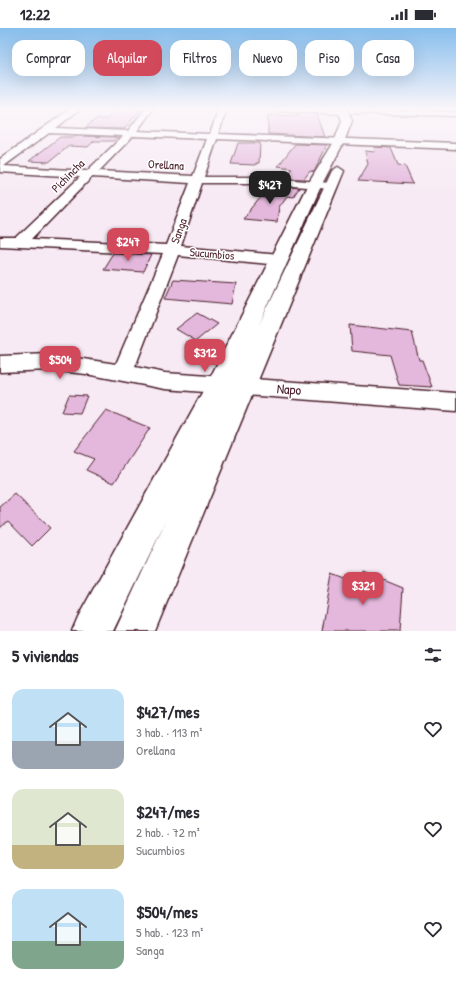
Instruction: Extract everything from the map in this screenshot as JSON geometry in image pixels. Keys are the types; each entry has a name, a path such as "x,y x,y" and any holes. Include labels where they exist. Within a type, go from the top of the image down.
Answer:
{"main road":[{"path":"135,631 232,385 279,260 323,185 346,142 346,137"},
{"path":"92,631 232,385 299,261 323,185"}],"street":[{"path":"0,164 36,137"},
{"name":"Pichincha","path":"20,243 127,137"},
{"name":"Sanga","path":"122,374 172,250 213,137"},
{"path":"217,137 456,146"},
{"name":"Orellana","path":"0,169 323,185"},
{"name":"Sucumbios","path":"0,242 172,250 279,260"},
{"name":"Napo","path":"0,364 50,362 86,366 165,381 456,402"}],"building":[{"path":"60,137 117,137 114,141 94,141 88,147 69,146 49,162 29,161"},
{"path":"238,143 260,143 259,163 256,163 256,165 231,164"},
{"path":"295,144 327,145 314,172 310,171 304,179 285,178 292,168 278,166"},
{"path":"374,147 391,148 398,165 405,166 413,184 358,181 368,164 365,151 375,152"},
{"path":"279,186 299,188 293,197 287,196 279,207 277,222 243,219 261,197 269,199"},
{"path":"113,253 151,255 143,272 103,269"},
{"path":"173,280 236,284 232,304 165,298"},
{"path":"197,313 217,324 196,341 176,329"},
{"path":"350,325 412,332 419,360 422,360 432,387 399,385 390,355 352,351"},
{"path":"69,395 87,396 80,413 62,412"},
{"path":"106,410 150,428 114,483 86,470 94,459 74,451"},
{"path":"15,494 50,528 32,546 8,521 0,528 0,507"},
{"path":"364,572 403,588 400,631 322,631 332,574 362,585"}]}
